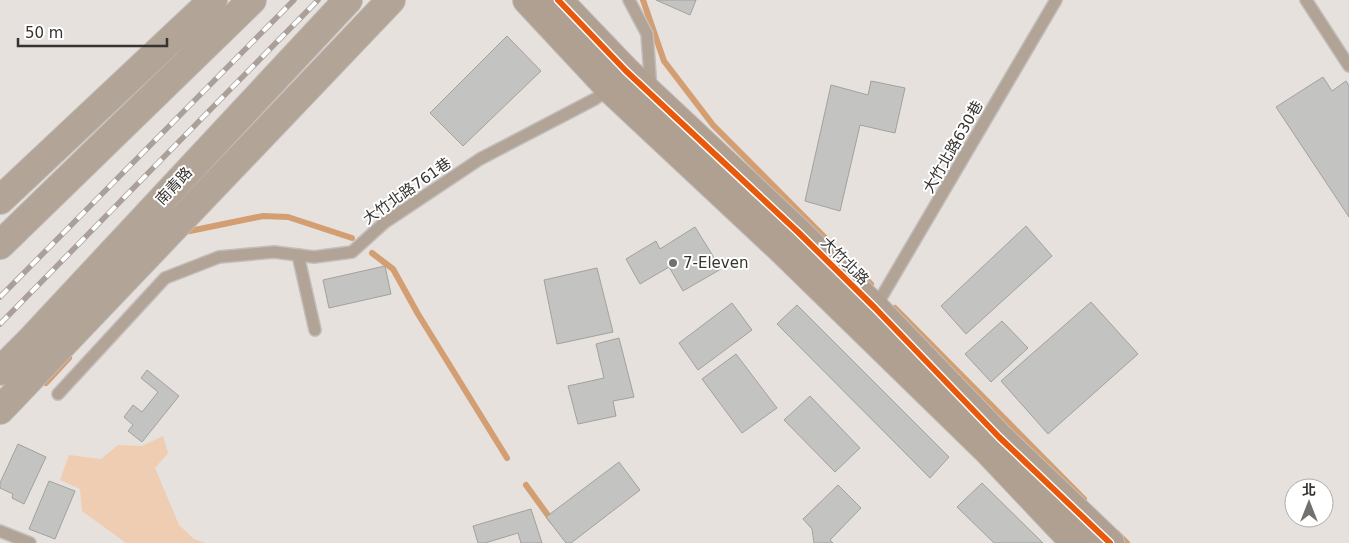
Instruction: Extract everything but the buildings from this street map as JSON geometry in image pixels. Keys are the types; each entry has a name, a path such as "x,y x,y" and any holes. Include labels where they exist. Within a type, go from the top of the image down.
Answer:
{"main road":[{"path":"0,200 213,0"},
{"path":"0,245 252,0"},
{"name":"南青路","path":"0,371 348,0"},
{"path":"0,410 391,0"}],"street":[{"name":"大竹北路","path":"527,0 618,80 781,249 987,450 1075,543"},
{"name":"大竹北路","path":"558,0 618,80 651,93 799,233 875,308 999,437 1110,543"}],"lane":[{"path":"629,0 647,34 651,93"},
{"name":"大竹北路630巷","path":"875,308 1056,0"},
{"path":"1306,0 1349,66"},
{"name":"大竹北路761巷","path":"58,394 165,278 219,257 274,252 314,257 352,252 384,223 480,159 595,99 618,80"},
{"path":"298,255 315,330"},
{"path":"0,531 30,543"}],"shaded area":[{"path":"163,436 168,453 155,468 179,525 194,539 205,543 126,543 82,511 80,489 60,480 69,455 101,459 118,445 142,446"}],"waterway":[{"path":"643,0 664,61 713,125 871,284"},
{"path":"183,235 185,232 263,216 288,217 352,238"},
{"path":"372,253 393,269 418,314 507,458"},
{"path":"895,308 1084,499"},
{"path":"46,383 69,358"},
{"path":"526,485 552,521"},
{"path":"1117,533 1127,543"}],"railway":[{"path":"0,297 294,0"},
{"path":"0,324 318,0"}],"cycle path":[{"path":"558,0 626,71 799,233 875,308 999,437 1110,543"}],"place":[{"name":"7-Eleven","path":"673,263"}]}
